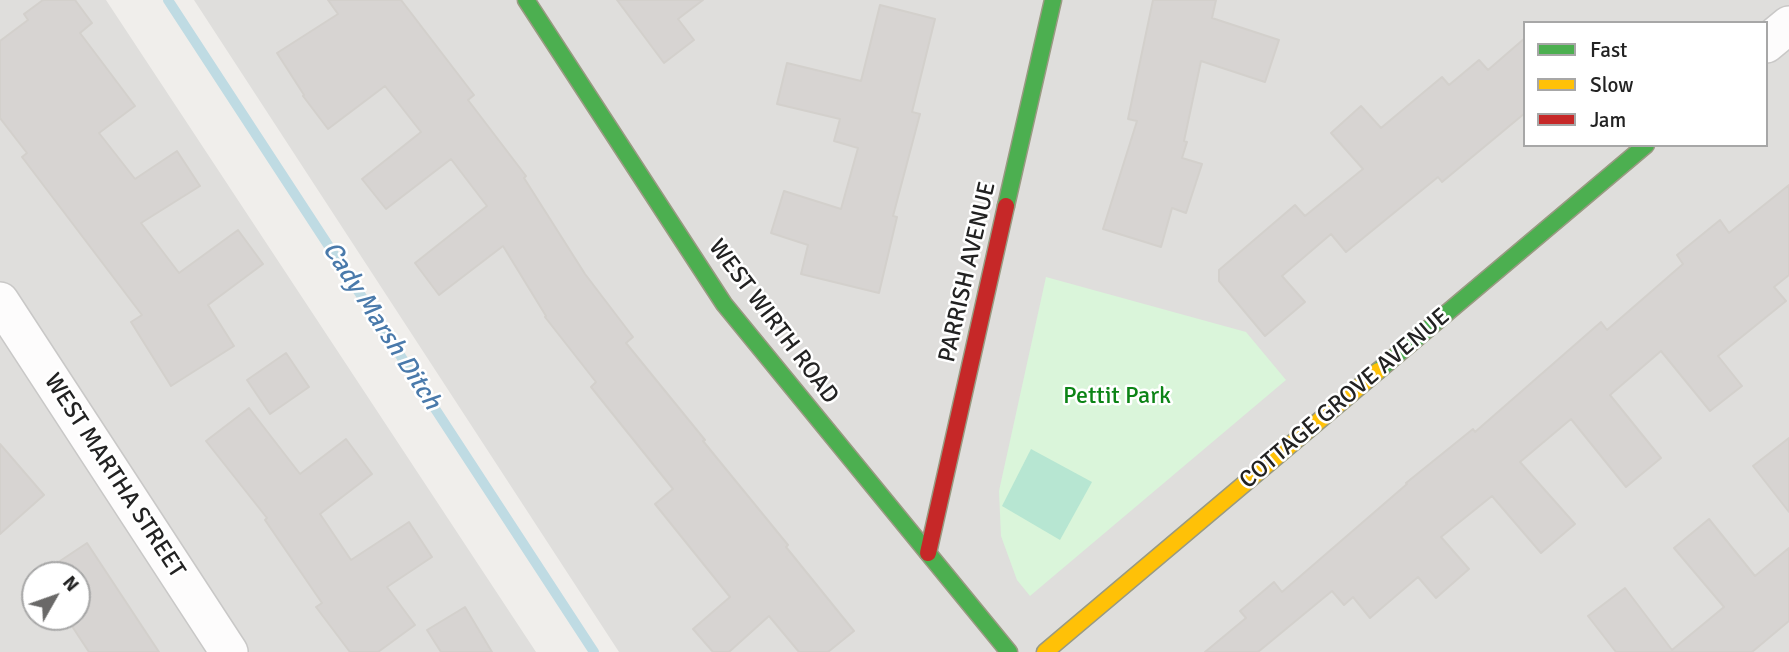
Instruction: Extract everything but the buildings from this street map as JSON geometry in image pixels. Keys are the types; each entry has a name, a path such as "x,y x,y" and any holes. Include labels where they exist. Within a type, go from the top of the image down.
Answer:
{"street":[{"name":"WEST WIRTH ROAD","path":"526,0 724,304 1009,652"},
{"name":"PARRISH AVENUE","path":"928,553 1053,0"},
{"path":"1768,42 1789,25"},
{"name":"COTTAGE GROVE AVENUE","path":"1045,652 1644,147"},
{"name":"WEST MARTHA STREET","path":"0,301 229,652"}],"shaded area":[{"path":"0,0 106,0 536,652 0,652"},
{"path":"194,0 1789,0 1789,652 619,652"}],"green space":[{"name":"Pettit Park","path":"1046,277 1246,332 1286,380 1030,596 1017,580 1001,536 999,491"},
{"path":"1031,449 1092,482 1060,540 1002,506"}],"waterway":[{"name":"Cady Marsh Ditch","path":"168,0 594,652"}],"traffic: fast":[{"path":"526,0 724,304 1009,652"},
{"path":"1006,206 1053,0"},
{"path":"1378,371 1644,147"}],"traffic: slow":[{"path":"1045,652 1378,371"}],"traffic: jam":[{"path":"928,553 1006,206"}]}
